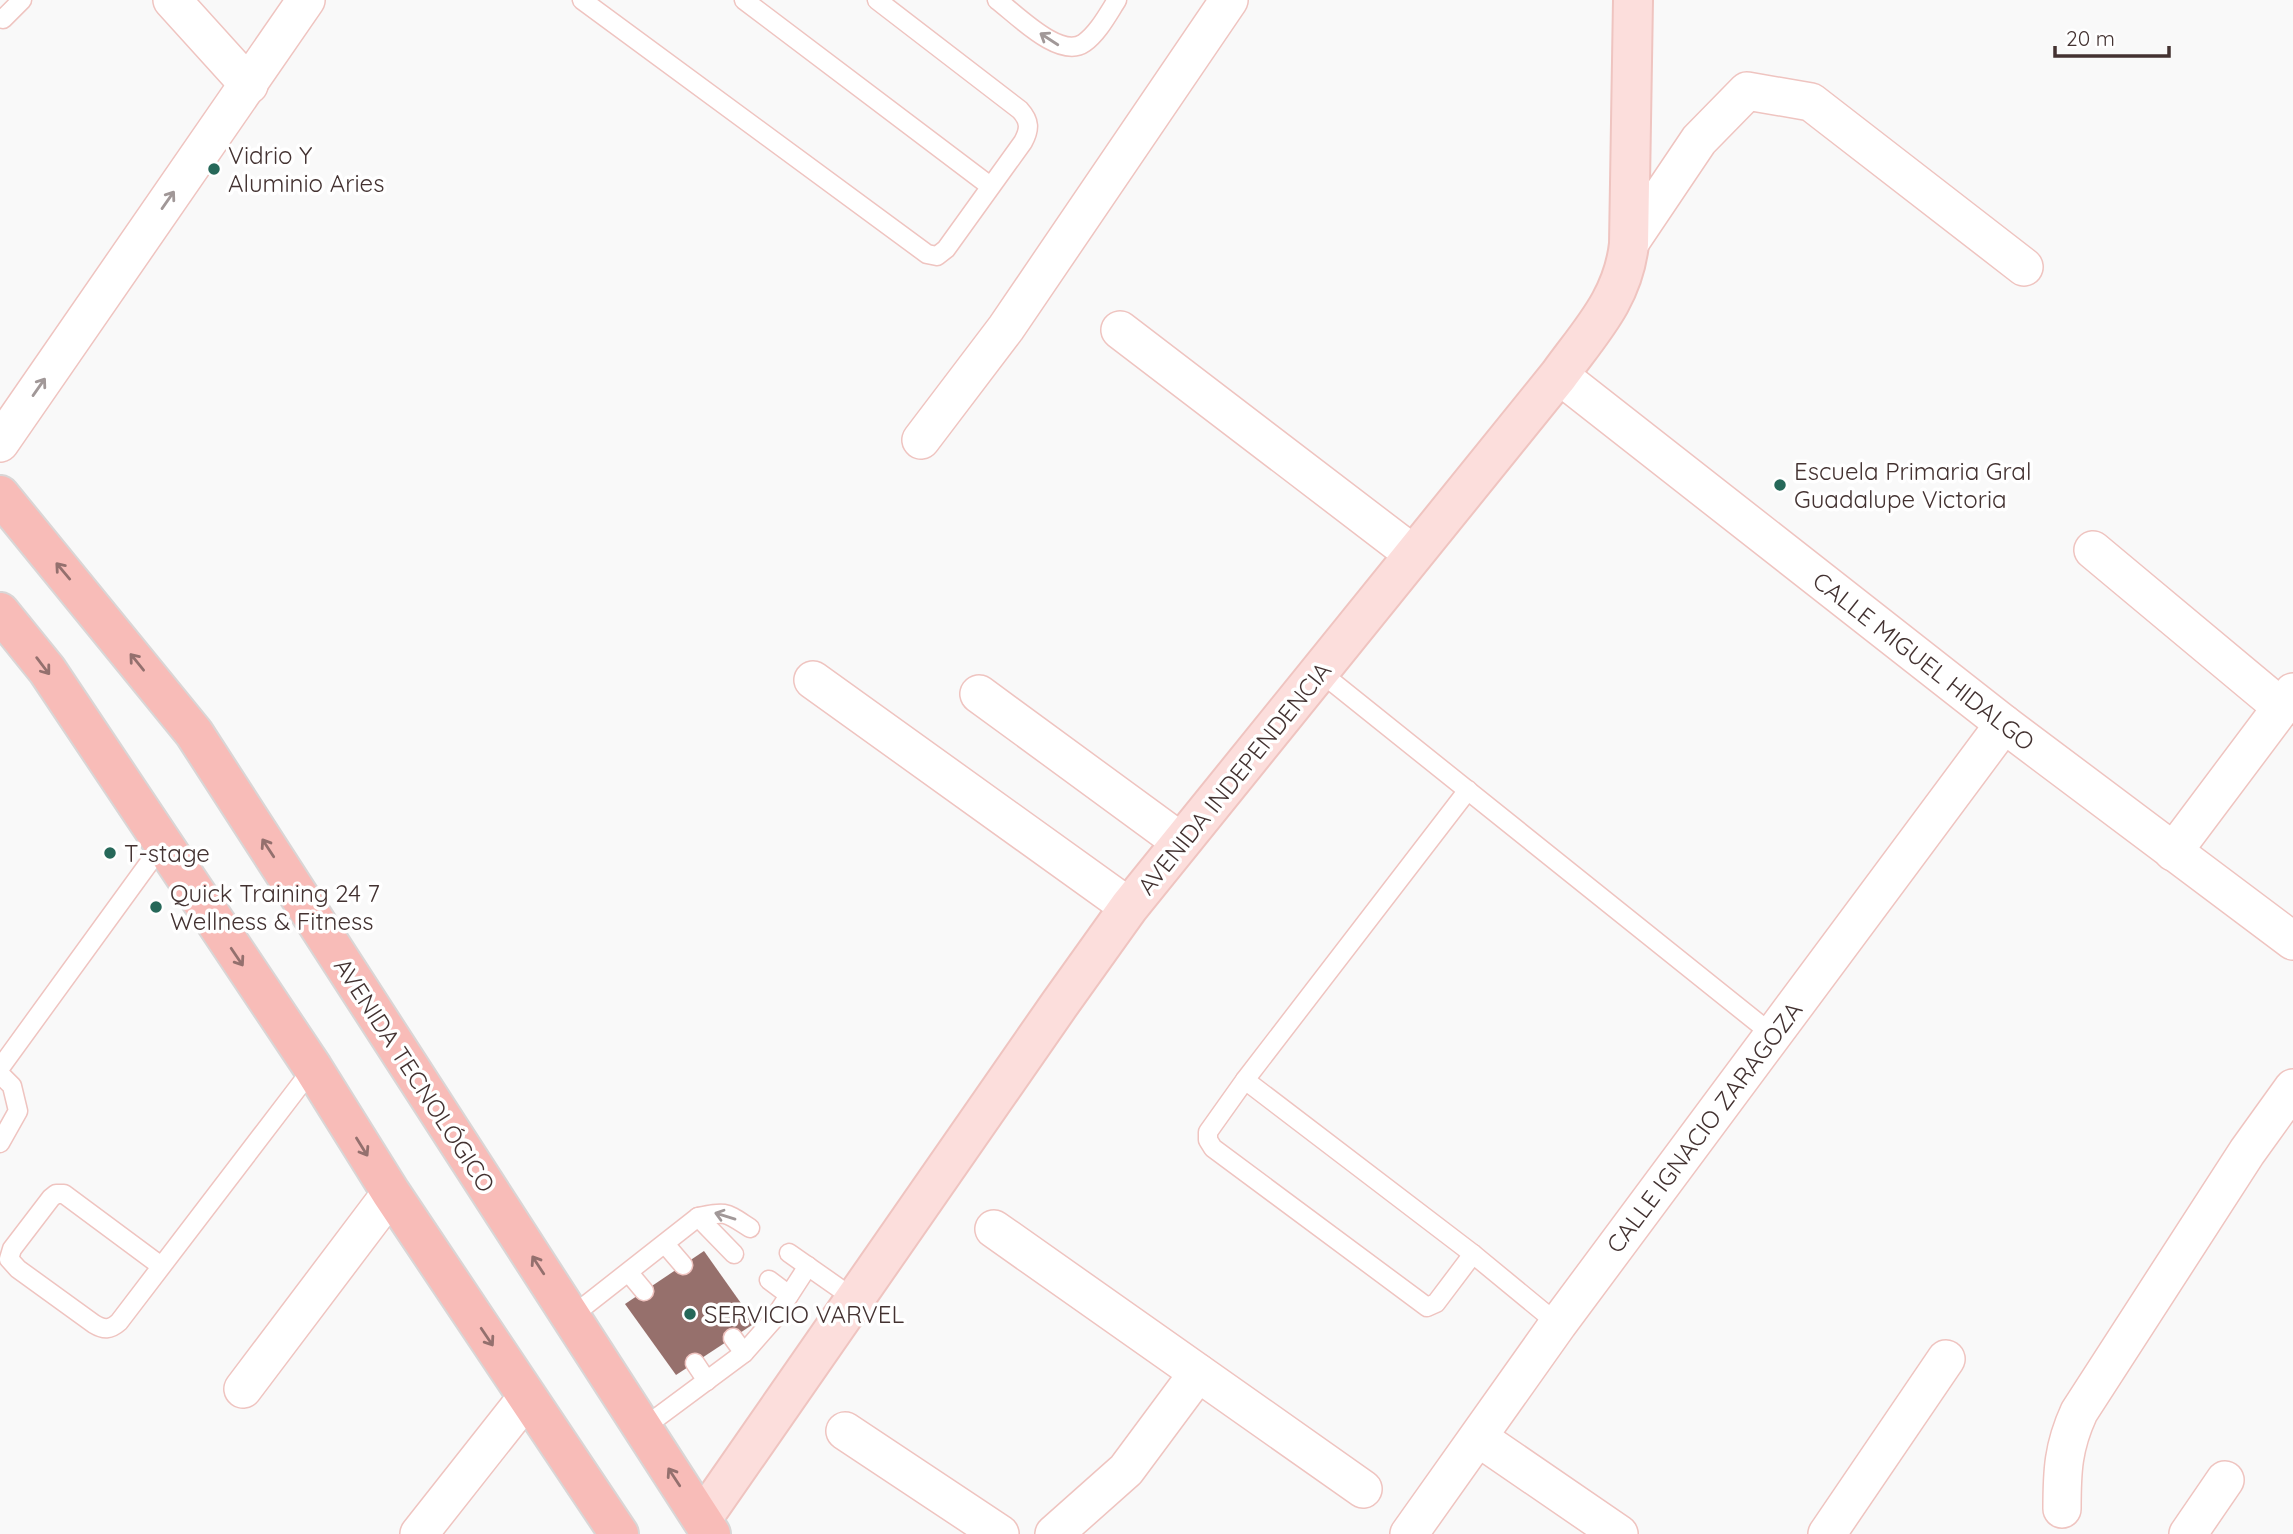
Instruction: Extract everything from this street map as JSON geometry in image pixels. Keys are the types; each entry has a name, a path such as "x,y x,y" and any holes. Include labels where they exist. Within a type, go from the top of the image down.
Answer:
{"main road":[{"name":"AVENIDA TECNOLÓGICO","path":"0,495 194,733 706,1527"},
{"path":"0,612 47,670 313,1068 390,1193 619,1534"}],"street":[{"path":"172,0 249,85"},
{"path":"0,443 306,0"},
{"path":"921,440 1006,328 1228,0"},
{"name":"AVENIDA INDEPENDENCIA","path":"706,1527 856,1300 1129,907 1559,375 1618,290 1626,268 1629,244 1633,0"},
{"path":"1629,244 1699,140 1747,91 1811,102 2024,267"},
{"path":"1120,330 1413,554"},
{"name":"CALLE MIGUEL HIDALGO","path":"1559,375 2004,724 2293,941"},
{"path":"2093,550 2287,699 2173,852"},
{"path":"813,680 1129,907"},
{"path":"979,694 1181,842"},
{"name":"CALLE IGNACIO ZARAGOZA","path":"1409,1534 1558,1324 2004,724"},
{"path":"2062,1509 2064,1450 2079,1412 2247,1152 2293,1088"},
{"path":"243,1389 390,1193"},
{"path":"994,1229 1363,1489"},
{"path":"1827,1534 1946,1359"},
{"path":"1054,1534 1126,1470 1198,1373"},
{"path":"419,1534 527,1397"},
{"path":"845,1431 1000,1534"},
{"path":"1479,1438 1619,1534"},
{"path":"2188,1534 2225,1480"}],"lane":[{"path":"3,19 22,0"},
{"path":"582,0 933,256 937,256 946,249 1029,132 1027,118 877,0"},
{"path":"744,0 990,186"},
{"path":"997,0 1052,42 1070,47 1084,43 1092,35 1117,0"},
{"path":"1320,672 1773,1035"},
{"path":"1468,790 1210,1126 1209,1140 1213,1148 1427,1307 1436,1303 1473,1255"},
{"path":"0,1068 162,845"},
{"path":"162,1266 64,1194 56,1194 51,1198 12,1249 9,1259 18,1269 94,1324 105,1329 113,1327 119,1322 162,1266 313,1068"},
{"path":"0,1074 12,1086 18,1111 0,1143"},
{"path":"1245,1080 1473,1255 1558,1324"},
{"path":"572,1316 698,1217 715,1212 726,1214 750,1228"},
{"path":"698,1217 734,1254"},
{"path":"665,1244 682,1265"},
{"path":"789,1254 856,1300"},
{"path":"643,1428 744,1353 773,1320 807,1266"},
{"path":"629,1273 644,1292"},
{"path":"769,1280 789,1295"},
{"path":"733,1338 744,1353"},
{"path":"695,1363 707,1381"}],"building":[{"name":"SERVICIO VARVEL","path":"704,1251 755,1323 676,1375 625,1304"}],"place":[{"name":"Vidrio Y Aluminio Aries","path":"214,169"},
{"name":"Escuela Primaria Gral Guadalupe Victoria","path":"1780,485"},
{"name":"T-stage","path":"110,853"},
{"name":"Quick Training 24 7 Wellness & Fitness","path":"156,907"},
{"name":"SERVICIO VARVEL","path":"690,1314"}]}
